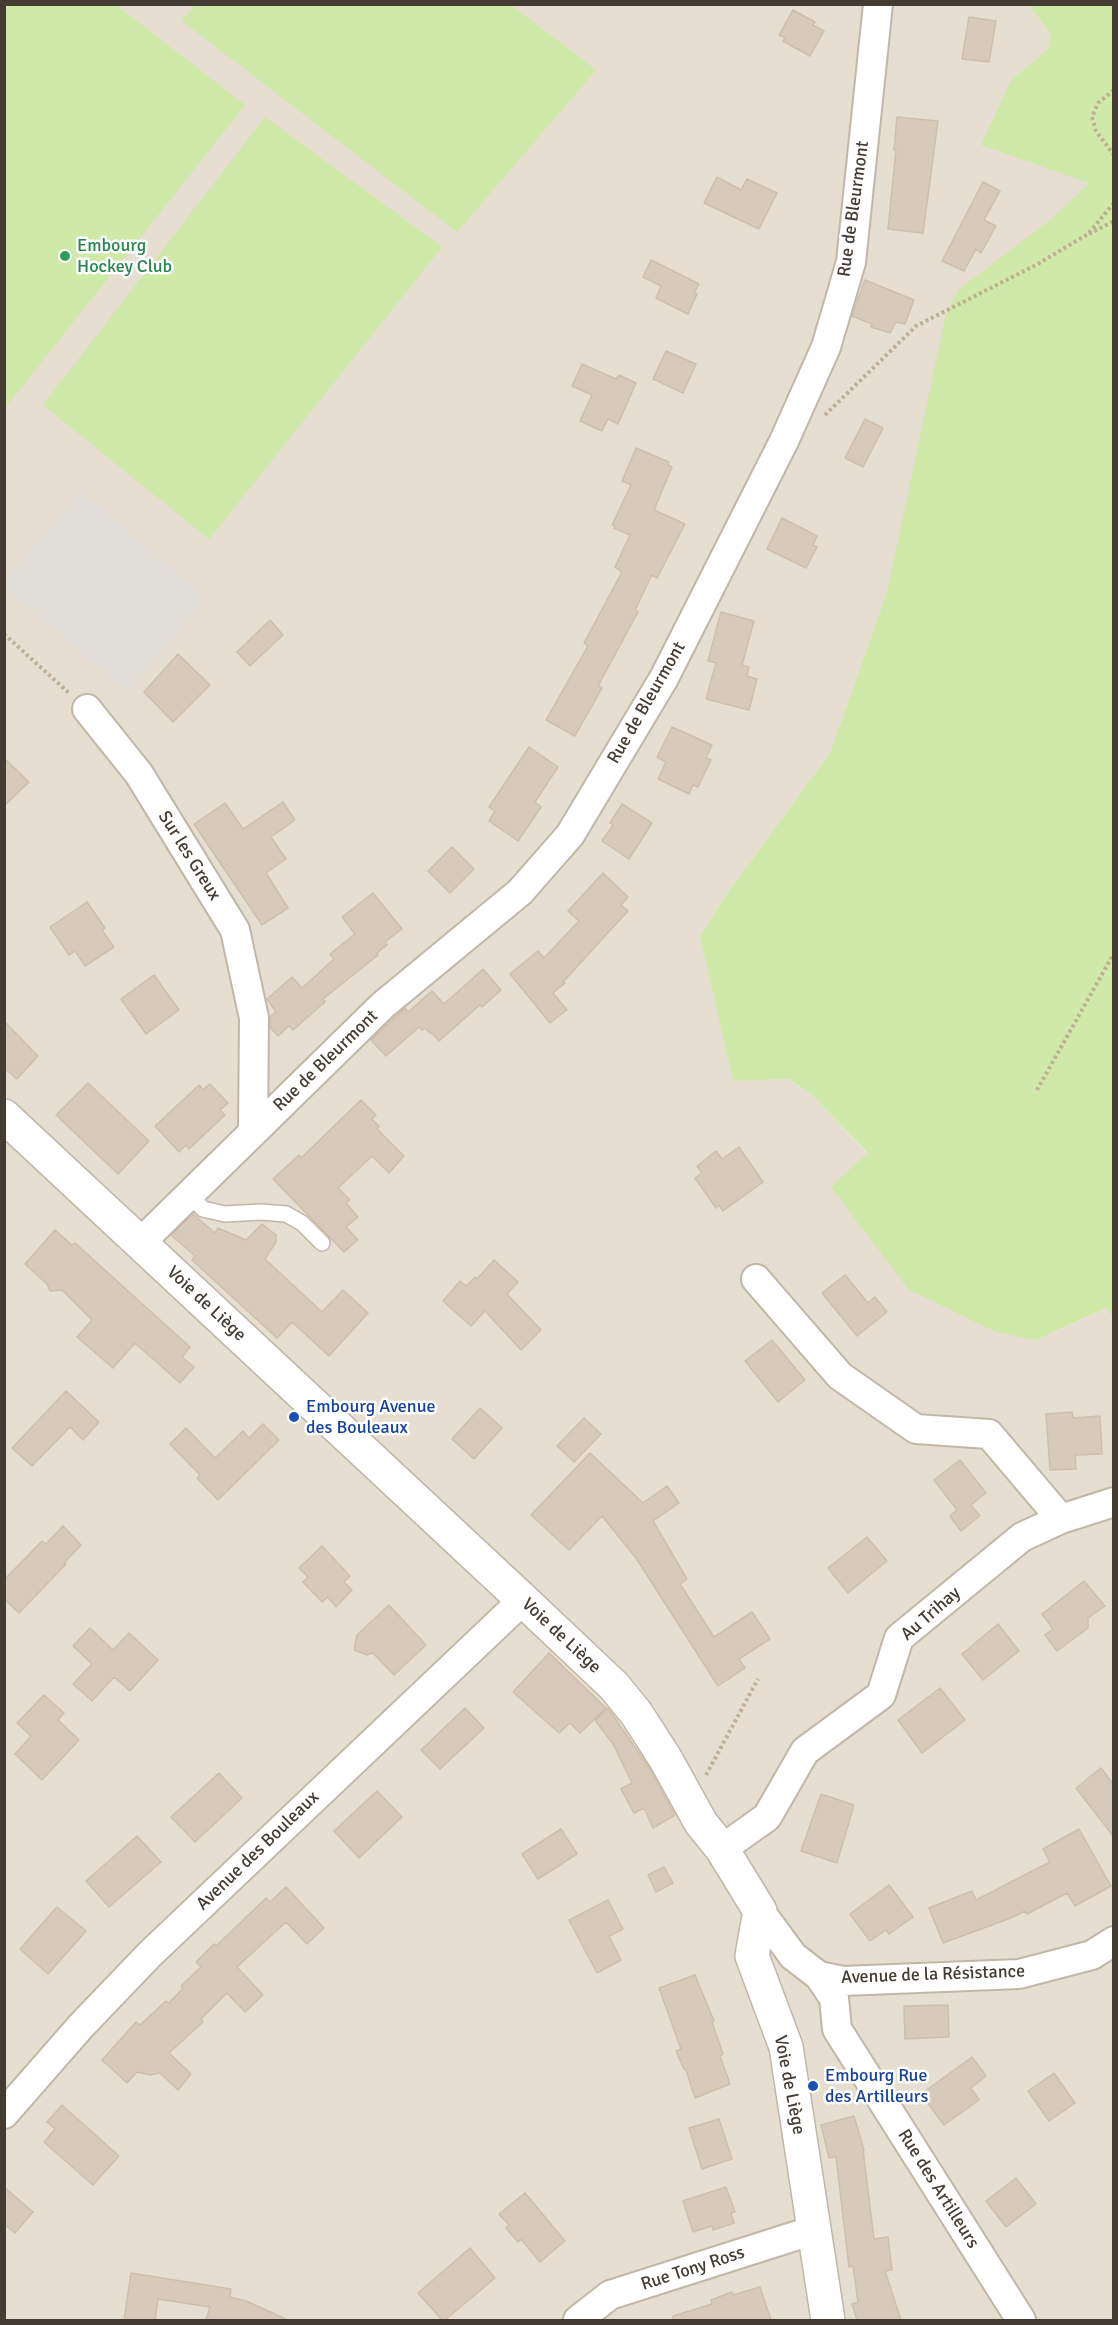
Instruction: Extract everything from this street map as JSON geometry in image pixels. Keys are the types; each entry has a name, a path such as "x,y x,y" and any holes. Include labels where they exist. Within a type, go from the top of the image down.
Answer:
{"street":[{"name":"Rue de Bleurmont","path":"140,1243 384,1005 520,891 546,863 570,835 664,678 784,441 826,347 851,262 878,4"},
{"name":"Sur les Greux","path":"87,709 138,774 235,930 254,1018 253,1132"},
{"name":"Voie de Liège","path":"4,1116 523,1600 614,1686 636,1713 687,1795 701,1823 722,1849 760,1911 752,1956 786,2047 828,2320"},
{"path":"756,1279 840,1376 916,1429 989,1434 1061,1519"},
{"name":"Au Trihay","path":"722,1849 767,1817 804,1751 880,1695 899,1638 1022,1538 1061,1519 1113,1502"},
{"name":"Avenue des Bouleaux","path":"4,2114 81,2026 150,1954 523,1600"},
{"name":"Rue des Artilleurs","path":"760,1911 793,1956 819,1977 834,1998 837,2029 1021,2320"},
{"name":"Avenue de la Résistance","path":"819,1977 843,1981 1019,1974 1092,1955 1113,1941"},
{"name":"Rue Tony Ross","path":"578,2320 610,2295 814,2230"}],"lane":[{"path":"190,1195 203,1209 225,1215 261,1212 286,1214 302,1223 322,1243"}],"path":[{"path":"1113,90 1098,103 1092,117 1096,131 1113,155"},
{"path":"1088,234 1113,203"},
{"path":"823,417 916,326 1036,265 1113,221"},
{"path":"4,634 87,709"},
{"path":"1037,1090 1113,953"},
{"path":"687,1795 708,1773 758,1679"}],"shaded area":[{"path":"5,5 1029,5 1051,35 1048,49 1011,80 1090,183 1050,220 887,592 830,753 724,898 700,937 733,1081 788,1079 810,1093 1036,1340 1107,1308 1113,1317 1113,2320 5,2320"},
{"path":"81,491 206,599 127,692 5,587 5,580"}],"green space":[{"name":"Embourg Hockey Club","path":"9,5 116,5 245,105 5,408 4,11"},
{"path":"195,5 511,5 596,70 457,232 182,21"},
{"path":"1029,5 1114,5 1113,1317 1106,1308 1036,1340 996,1332 909,1290 831,1187 868,1153 810,1093 789,1079 733,1081 700,937 724,898 830,753 887,592 946,314 958,290 1050,220 1089,183 981,145 1011,80 1048,49 1051,35"},
{"path":"265,117 442,247 209,539 43,405"}],"building":[{"path":"793,10 815,22 813,25 824,31 810,56 783,41 785,38 779,35"},
{"path":"969,17 996,21 989,62 962,59"},
{"path":"897,117 938,121 923,233 888,229"},
{"path":"717,177 741,190 747,179 777,193 759,229 704,203"},
{"path":"983,182 1000,191 984,220 996,226 981,253 976,249 964,271 942,261"},
{"path":"651,260 699,284 688,314 656,298 661,286 643,277"},
{"path":"865,280 914,300 905,324 896,322 890,333 871,327 872,324 852,316"},
{"path":"666,351 696,364 683,393 653,379"},
{"path":"582,364 616,379 619,375 636,383 618,424 608,419 602,431 580,421 592,395 572,386"},
{"path":"865,419 883,428 863,467 845,458"},
{"path":"636,448 669,462 668,465 672,467 654,510 685,524 657,578 652,575 635,610 638,612 598,686 602,688 575,736 546,720 588,646 584,643 622,572 615,567 630,535 612,525 631,485 622,481"},
{"path":"782,518 817,536 813,545 817,547 806,568 767,549"},
{"path":"721,612 754,621 742,665 749,667 747,676 757,679 749,710 706,699 716,663 708,661"},
{"path":"270,620 283,635 250,666 237,652"},
{"path":"178,654 210,685 173,722 144,692"},
{"path":"672,727 712,745 706,758 711,760 698,787 693,785 689,794 658,779 666,762 657,757"},
{"path":"529,747 558,767 535,802 541,807 518,841 489,821 495,811 489,807"},
{"path":"4,758 29,782 4,806"},
{"path":"283,802 295,820 271,837 286,859 266,873 288,908 262,925 194,824 225,803 243,829"},
{"path":"622,804 652,823 629,859 602,841 613,825 610,823"},
{"path":"452,847 474,869 450,893 428,871"},
{"path":"603,873 628,897 621,905 628,911 563,982 565,983 553,993 567,1010 550,1023 510,974 538,951 544,958 579,921 568,911"},
{"path":"373,893 402,929 385,942 387,945 377,953 378,955 323,999 325,1002 293,1030 289,1026 278,1036 270,1027 270,1017 276,1012 267,999 292,977 302,988 334,959 330,954 355,934 342,917"},
{"path":"87,902 105,928 102,930 114,947 85,966 75,951 69,955 50,927"},
{"path":"483,969 501,990 439,1041 431,1032 419,1027 386,1056 371,1040 405,1008 408,1012 432,991 444,1004"},
{"path":"154,975 179,1010 146,1034 121,999"},
{"path":"4,1021 38,1056 17,1079 4,1068"},
{"path":"88,1083 149,1141 118,1174 56,1115"},
{"path":"210,1084 228,1103 220,1110 225,1115 189,1149 186,1145 179,1152 155,1126 199,1085 203,1090"},
{"path":"361,1100 376,1115 372,1119 379,1126 377,1129 404,1156 389,1173 372,1156 338,1188 350,1200 346,1203 358,1217 346,1227 358,1240 344,1252 273,1179 299,1155 301,1158"},
{"path":"739,1147 763,1182 723,1211 719,1205 716,1208 695,1178 702,1173 697,1166 716,1151 722,1159"},
{"path":"193,1214 215,1233 218,1228 246,1240 262,1224 276,1235 276,1242 265,1259 322,1312 343,1290 368,1313 329,1356 292,1322 277,1338 192,1260 195,1256 171,1235"},
{"path":"55,1230 72,1245 75,1243 190,1347 182,1357 194,1367 180,1383 135,1343 113,1368 77,1337 92,1320 62,1290 50,1291 47,1284 25,1264"},
{"path":"494,1260 518,1282 507,1294 541,1330 521,1350 485,1311 471,1326 443,1301 460,1281 466,1286 475,1277 477,1279"},
{"path":"845,1275 868,1303 875,1297 887,1312 857,1336 822,1293"},
{"path":"772,1340 805,1380 778,1402 745,1361"},
{"path":"66,1391 99,1422 83,1440 70,1427 32,1466 12,1448"},
{"path":"480,1408 502,1428 474,1459 452,1439"},
{"path":"1072,1412 1073,1418 1100,1416 1102,1454 1075,1455 1076,1469 1050,1470 1046,1414"},
{"path":"584,1418 601,1434 574,1462 557,1446"},
{"path":"263,1424 279,1440 218,1500 197,1478 200,1475 170,1444 186,1428 215,1458 243,1431 249,1438"},
{"path":"590,1453 643,1503 667,1486 679,1503 653,1521 687,1579 680,1584 714,1637 752,1612 770,1639 739,1659 745,1668 718,1686 636,1558 602,1516 569,1550 531,1515"},
{"path":"960,1460 986,1493 971,1505 980,1516 961,1531 950,1516 957,1510 934,1480"},
{"path":"63,1526 81,1545 19,1613 4,1599 4,1580 42,1541 46,1544"},
{"path":"867,1537 887,1561 848,1593 828,1568"},
{"path":"322,1546 350,1576 344,1582 352,1590 336,1607 328,1597 322,1602 303,1582 308,1577 299,1568"},
{"path":"1084,1581 1105,1606 1088,1618 1088,1628 1057,1651 1045,1635 1053,1629 1042,1614"},
{"path":"389,1605 426,1645 394,1675 373,1653 367,1655 354,1650 357,1635"},
{"path":"998,1624 1019,1651 983,1680 962,1654"},
{"path":"90,1628 113,1650 129,1633 158,1660 130,1691 114,1677 92,1701 73,1684 92,1664 73,1646"},
{"path":"549,1653 606,1708 580,1733 570,1723 559,1733 513,1692"},
{"path":"940,1688 965,1720 922,1753 898,1720"},
{"path":"44,1695 64,1713 58,1720 79,1740 42,1780 15,1754 31,1736 17,1723"},
{"path":"465,1708 484,1728 440,1769 421,1750"},
{"path":"608,1708 649,1768 675,1815 653,1828 644,1808 634,1813 621,1789 632,1783 613,1744 595,1720"},
{"path":"1101,1768 1113,1784 1113,1836 1076,1788"},
{"path":"219,1773 242,1798 195,1842 171,1817"},
{"path":"377,1791 402,1817 359,1858 334,1831"},
{"path":"821,1794 854,1805 837,1863 801,1851"},
{"path":"561,1829 577,1854 538,1879 522,1854"},
{"path":"1079,1829 1111,1886 1075,1906 1067,1893 1027,1914 1025,1911 943,1943 929,1908 972,1891 976,1900 1050,1862 1043,1849"},
{"path":"137,1836 161,1862 109,1907 86,1881"},
{"path":"664,1867 673,1883 656,1892 648,1875"},
{"path":"889,1885 913,1917 889,1934 886,1930 870,1941 850,1914"},
{"path":"286,1887 324,1928 307,1944 286,1922 237,1967 263,1995 245,2012 227,1993 201,2019 203,2022 169,2053 191,2074 178,2090 160,2073 150,2075 137,2072 127,2083 102,2060 136,2022 140,2025 166,2001 169,2003 183,1988 181,1986 201,1967 196,1962 214,1944 216,1946 266,1898 270,1902"},
{"path":"608,1900 623,1929 609,1936 621,1960 597,1973 569,1920"},
{"path":"57,1907 86,1931 48,1974 20,1949"},
{"path":"695,1975 714,2021 712,2022 723,2054 720,2056 730,2084 695,2098 686,2070 676,2051 681,2049 659,1988"},
{"path":"948,2005 949,2037 905,2039 904,2006"},
{"path":"972,2057 986,2076 971,2088 979,2100 944,2125 921,2094"},
{"path":"1054,2073 1075,2103 1049,2121 1028,2091"},
{"path":"62,2105 119,2156 93,2185 44,2142 55,2129 47,2122"},
{"path":"854,2116 864,2150 874,2239 888,2237 892,2270 885,2271 901,2320 857,2320 852,2304 858,2302 853,2266 849,2267 836,2157 829,2158 821,2125"},
{"path":"719,2119 732,2159 702,2169 689,2128"},
{"path":"1016,2178 1036,2204 1006,2227 986,2201"},
{"path":"4,2187 33,2212 15,2233 4,2224"},
{"path":"726,2187 735,2212 731,2213 734,2223 713,2230 712,2226 693,2232 683,2201"},
{"path":"525,2193 565,2241 540,2262 521,2239 518,2242 506,2228 509,2225 499,2214"},
{"path":"470,2248 495,2278 445,2320 442,2320 418,2293"},
{"path":"131,2273 231,2289 230,2297 246,2301 288,2320 206,2320 210,2307 158,2299 155,2320 124,2320"},
{"path":"760,2287 771,2320 673,2320 673,2316 712,2304 711,2300 732,2292 733,2295"}],"place":[{"name":"Embourg Hockey Club","path":"65,256"},
{"name":"Embourg Avenue des Bouleaux","path":"294,1417"},
{"name":"Embourg Rue des Artilleurs","path":"813,2086"}]}
